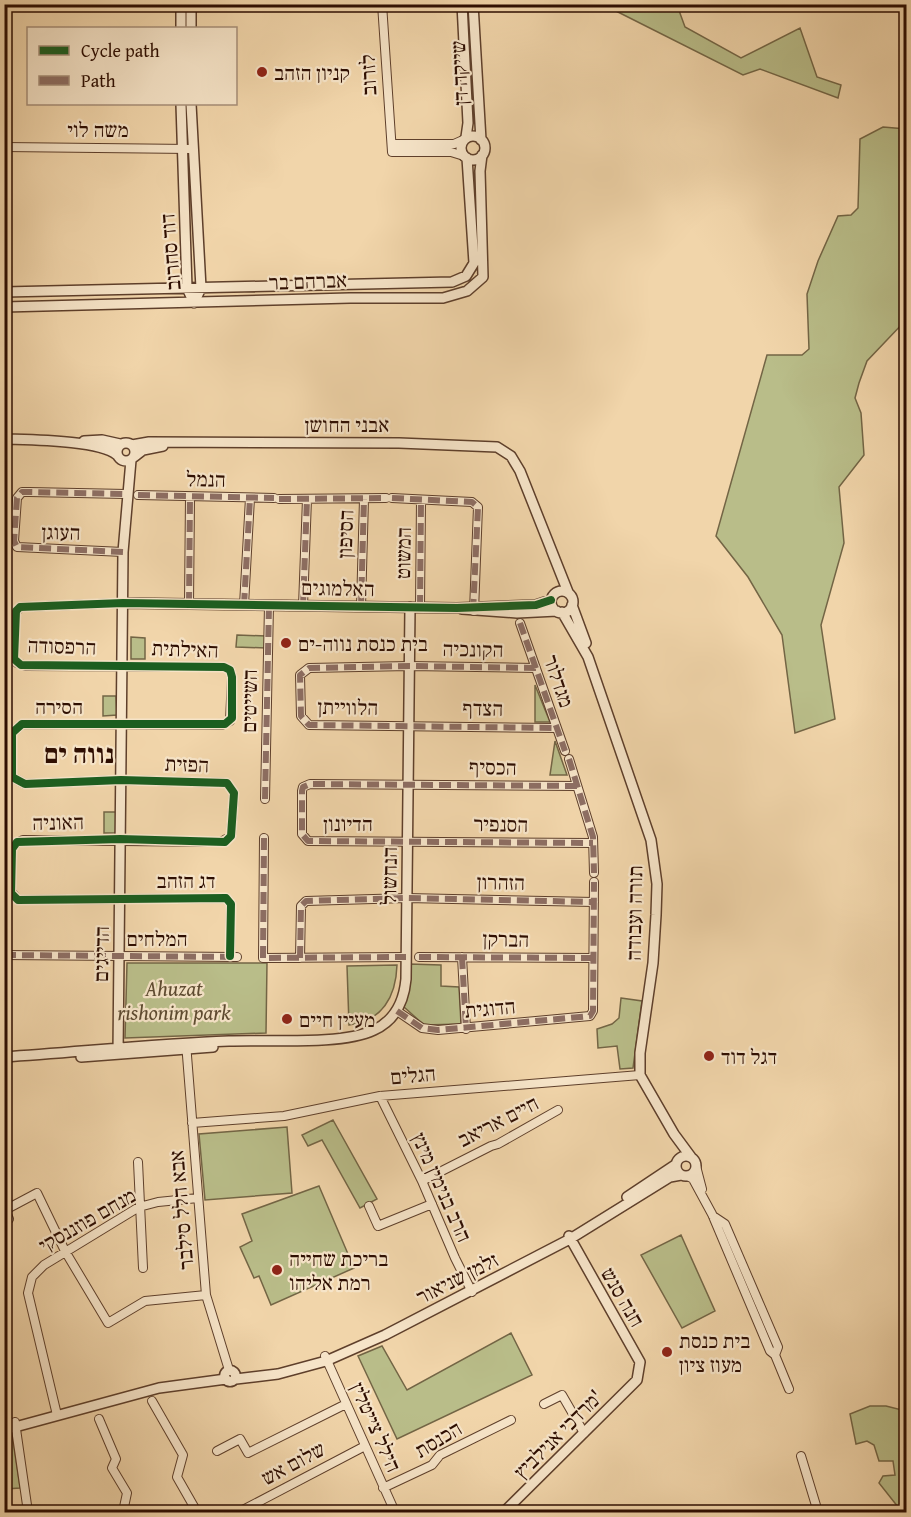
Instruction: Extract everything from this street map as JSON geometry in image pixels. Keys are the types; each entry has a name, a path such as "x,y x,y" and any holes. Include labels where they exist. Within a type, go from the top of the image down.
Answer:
{"street":[{"path":"181,4 181,27"},
{"path":"191,4 191,27"},
{"name":"לזרוב","path":"382,4 392,148"},
{"name":"שייקה דן","path":"462,4 468,123 465,139"},
{"name":"שייקה דן","path":"473,4 482,140"},
{"name":"דוד סחרוב","path":"181,105 187,288 194,303"},
{"name":"דוד סחרוב","path":"191,105 191,149 201,288 194,303"},
{"path":"474,136 482,140 485,147 482,155 475,159 451,152 392,148 454,144 474,136"},
{"path":"465,139 461,148 466,157"},
{"name":"משה לוי","path":"4,147 191,149"},
{"path":"170,148 182,162"},
{"name":"אברהם בר","path":"4,307 350,298 443,298 468,291 480,282 484,267 480,171 482,155"},
{"name":"אברהם בר","path":"4,292 448,283 470,272 474,257 466,157"},
{"path":"196,235 207,276 214,283 232,287"},
{"path":"156,288 179,279 183,270 185,249"},
{"path":"4,439 102,440 120,444 126,458"},
{"path":"51,441 90,446 126,458"},
{"name":"אבני החושן","path":"120,444 189,442 485,445 504,451 511,456 520,471 552,554"},
{"name":"אבני החושן","path":"126,458 152,448 189,442"},
{"name":"הדייגים","path":"118,1050 123,552 126,458 135,450 132,445"},
{"name":"העוגן","path":"123,552 21,549 14,541 16,498 22,492 126,494"},
{"name":"הנמל","path":"138,495 276,499 389,498 472,502 478,507 474,609"},
{"path":"189,604 190,497"},
{"path":"244,604 250,498"},
{"path":"303,606 307,499"},
{"name":"הסיפון","path":"361,607 364,499"},
{"name":"המשוט","path":"415,607 422,500"},
{"path":"552,554 568,592"},
{"path":"552,554 554,596"},
{"name":"האלמוגים","path":"474,609 536,605 568,592"},
{"name":"תורה ועבודה","path":"568,592 572,598 572,605 586,641 588,657 643,814 655,861 657,884 654,949 640,1053 640,1076"},
{"name":"תורה ועבודה","path":"554,596 560,612 588,657"},
{"name":"האלמוגים","path":"123,603 415,607 560,612"},
{"name":"הרפסודה","path":"122,665 21,665 14,659 14,615 20,607 123,603"},
{"name":"השייטים","path":"265,799 269,605"},
{"path":"560,612 572,605"},
{"name":"הנחשול","path":"397,1011 405,989 409,666 415,607"},
{"name":"מגדלור","path":"520,623 566,751"},
{"name":"האילתית","path":"122,665 224,667 230,670 232,677 232,718 225,724 122,724"},
{"name":"הקונכיה","path":"409,666 536,668"},
{"name":"הלווייתן","path":"409,666 309,668 302,671 300,675 301,716 309,725 409,725"},
{"name":"הסירה","path":"121,780 21,784 12,777 12,733 22,724 122,724"},
{"name":"הצדף","path":"409,725 556,728"},
{"path":"569,759 593,843 593,958"},
{"name":"הפזית","path":"120,839 225,842 231,836 234,793 227,783 121,780"},
{"name":"הכסיף","path":"408,783 577,786"},
{"name":"הדיונון","path":"408,783 310,784 303,787 302,801 302,834 308,841 408,841"},
{"path":"264,838 262,958 406,957"},
{"name":"האוניה","path":"120,839 17,842 12,849 10,890 18,900 120,897"},
{"name":"הסנפיר","path":"408,841 593,843"},
{"name":"דג הזהב","path":"120,897 229,899 233,957"},
{"name":"הזהרון","path":"300,958 301,906 304,902 407,898 594,902"},
{"name":"המלחים","path":"4,955 233,957"},
{"name":"הברקן","path":"419,957 593,958"},
{"path":"462,957 466,1029"},
{"name":"הדוגית","path":"397,1011 422,1028 466,1029 590,1016 593,1011 593,958"},
{"path":"4,1057 272,1039 332,1039 369,1032 385,1024 397,1011"},
{"name":"אבא הלל סילבר","path":"187,1046 206,1295 230,1375"},
{"path":"4,1062 118,1050"},
{"path":"640,1076 686,1156 696,1166 703,1194 713,1216 725,1224 778,1347 775,1355 789,1389"},
{"name":"הגלים","path":"192,1123 284,1116 380,1096 640,1076"},
{"name":"הרב בנימין מינץ","path":"380,1096 471,1289"},
{"name":"חיים אריאב","path":"422,1181 498,1144 558,1110"},
{"name":"זלמן שניאור","path":"569,1236 686,1156"},
{"path":"138,1162 143,1268"},
{"path":"675,1165 703,1194"},
{"path":"684,1175 696,1166"},
{"name":"זלמן שניאור","path":"4,1430 12,1425 156,1385 277,1370 325,1358 471,1289 569,1236 670,1177 684,1175"},
{"path":"9,1218 5,1210 37,1193 65,1251 108,1323 145,1301 206,1295"},
{"name":"מנחם פוזננסקי","path":"56,1413 27,1293 37,1270 139,1207 158,1202 198,1198"},
{"path":"369,1206 378,1226 432,1204"},
{"name":"חנה סנש","path":"569,1236 640,1362 637,1380"},
{"name":"הילל צייטלין","path":"325,1358 395,1512"},
{"name":"מרדכי אנילביץ'","path":"504,1512 637,1380"},
{"path":"544,1404 562,1395 584,1433"},
{"path":"152,1401 183,1455 177,1476 198,1512"},
{"path":"217,1451 240,1439 248,1453 346,1404"},
{"path":"99,1419 116,1459 112,1468 127,1493 124,1507 127,1512"},
{"name":"הכנסת","path":"384,1488 432,1465 440,1455 510,1419"},
{"path":"12,1425 28,1512"},
{"name":"שלום אש","path":"239,1512 364,1446"},
{"path":"801,1456 818,1512"}],"green space":[{"path":"604,5 677,5 685,27 741,58 800,28 817,77 841,85 838,98 760,69 743,75"},
{"path":"883,127 906,129 906,320 867,361 855,398 861,413 864,455 839,487 844,543 821,625 835,719 795,733 782,635 748,577 716,536 767,355 802,355 809,349 807,294 818,261 838,216 851,215 858,208 860,139"},
{"path":"237,635 266,636 266,648 236,647"},
{"path":"131,637 145,638 145,659 131,659"},
{"path":"535,685 550,722 535,722"},
{"path":"103,696 116,696 117,715 103,716"},
{"path":"555,741 567,775 550,775"},
{"path":"104,812 117,812 117,833 104,833"},
{"name":"Ahuzat rishonim park","path":"127,963 267,963 266,1033 125,1038"},
{"path":"409,964 441,965 441,986 459,987 461,1024 424,1025 404,1007 409,987"},
{"path":"397,965 394,987 385,1006 370,1018 349,1025 347,966"},
{"path":"621,998 642,1001 633,1068 620,1069 617,1046 598,1048 597,1029 612,1024 619,1018"},
{"path":"333,1120 377,1199 360,1208 322,1140 308,1146 302,1135"},
{"path":"287,1127 292,1193 205,1200 199,1134"},
{"path":"319,1186 354,1268 271,1305 259,1276 254,1278 240,1247 252,1241 242,1214"},
{"path":"681,1235 715,1311 682,1328 641,1255"},
{"path":"511,1333 532,1375 397,1439 358,1356 382,1346 407,1390"},
{"path":"870,1406 886,1406 906,1411 906,1512 902,1512 879,1483 883,1476 895,1475 893,1461 879,1461 874,1445 867,1441 856,1444 850,1414"},
{"path":"12,1434 20,1488 5,1489 5,1435"}],"marked path":[{"path":"123,552 17,547 14,541 17,498 22,492 126,494"},
{"path":"138,495 274,498"},
{"path":"189,604 190,497"},
{"path":"244,605 250,498"},
{"path":"279,499 386,498"},
{"path":"392,498 472,502 478,507 473,612"},
{"path":"303,606 307,499"},
{"path":"361,607 364,499"},
{"path":"420,607 421,500"},
{"path":"265,799 269,605"},
{"path":"520,623 565,751"},
{"path":"536,668 409,666 309,668 300,675 301,716 309,725 556,728"},
{"path":"569,759 593,837 594,873"},
{"path":"577,786 310,784 303,787 302,791 302,834 308,841 593,843"},
{"path":"264,838 263,958 406,957"},
{"path":"397,1011 422,1028 438,1030 590,1016 593,1011 594,882"},
{"path":"300,958 301,906 306,901 407,898 594,902"},
{"path":"4,955 235,957"},
{"path":"419,957 593,958"},
{"path":"462,957 466,1029"}],"cycle path":[{"path":"230,956 231,904 226,898 18,900 11,893 12,849 17,842 120,839 225,842 231,836 234,793 227,783 121,780 25,784 12,777 12,733 22,724 225,724 232,718 232,677 230,670 224,667 21,665 14,659 16,611 20,607 123,603 457,608 536,605 551,600"}],"place":[{"name":"קניון הזהב","path":"262,72"},
{"name":"בית כנסת נווה-ים","path":"286,643"},
{"name":"מעיין חיים","path":"287,1019"},
{"name":"דגל דוד","path":"709,1056"},
{"name":"בריכת שחייה רמת אליהו","path":"277,1270"},
{"name":"בית כנסת מעוז ציון","path":"667,1352"}],"district":[{"name":"נווה ים","path":"79,753"}]}
